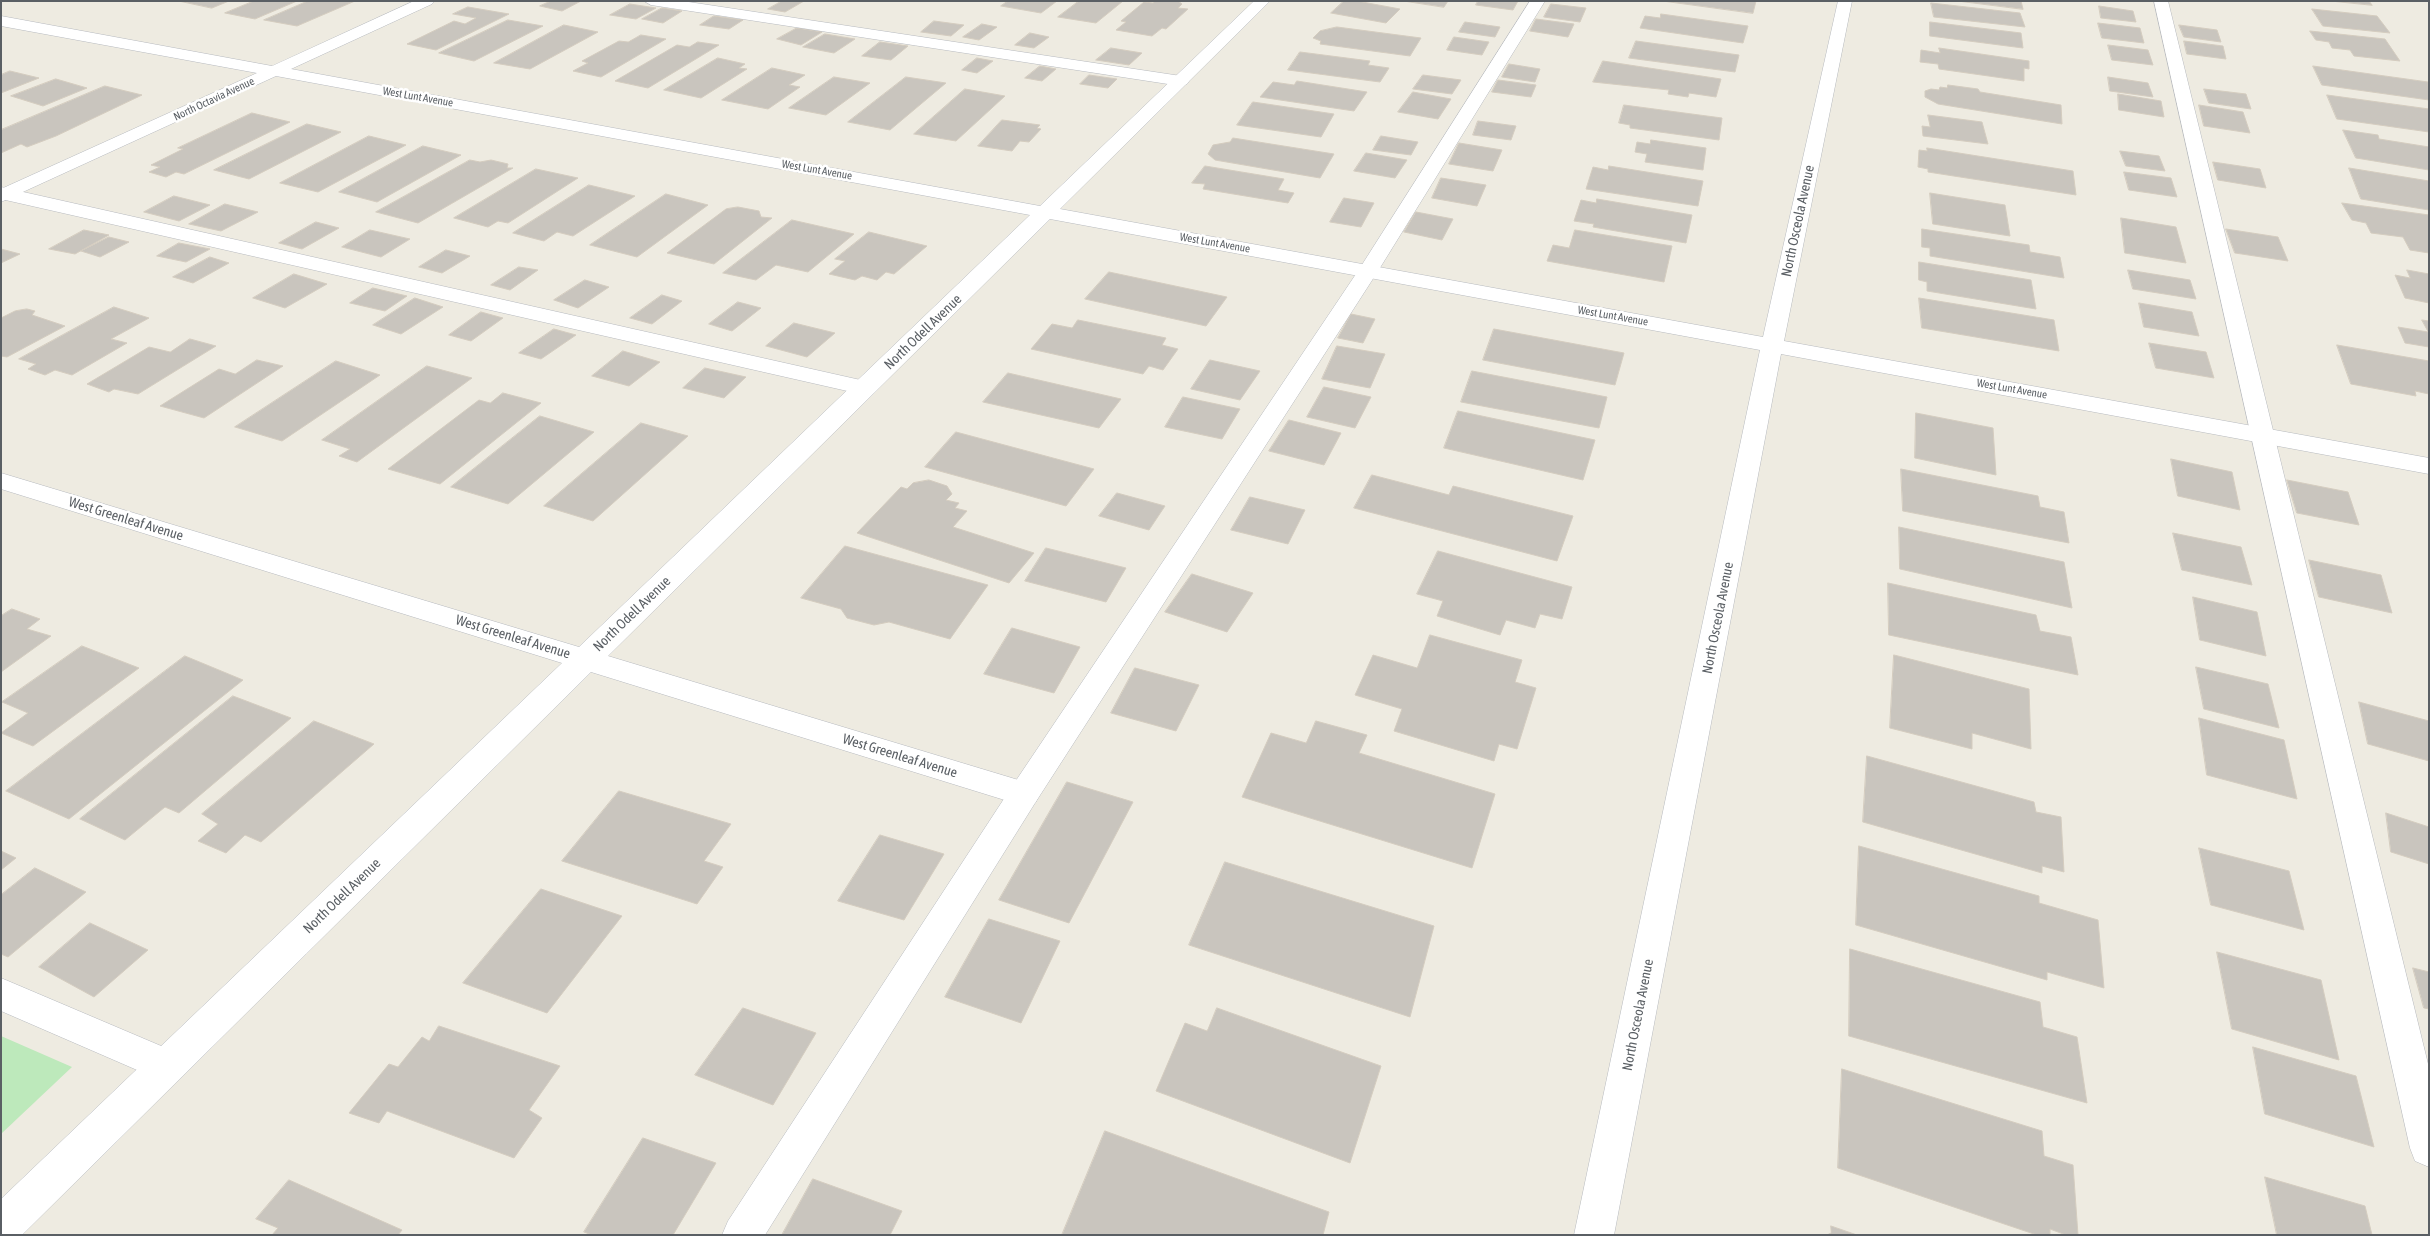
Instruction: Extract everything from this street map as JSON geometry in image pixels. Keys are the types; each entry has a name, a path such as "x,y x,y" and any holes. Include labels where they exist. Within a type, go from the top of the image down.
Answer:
{"street":[{"name":"North Octavia Avenue","path":"3,195 426,1"},
{"path":"651,1 1181,81"},
{"name":"North Odell Avenue","path":"1,1227 1263,1"},
{"path":"742,1235 1024,794 1368,271 1538,1"},
{"name":"North Osceola Avenue","path":"1594,1235 1772,346 1844,1"},
{"path":"2161,1 2429,1148"},
{"name":"West Lunt Avenue","path":"1,21 2429,466"},
{"path":"3,195 865,388"},
{"name":"West Greenleaf Avenue","path":"1,481 1024,794"},
{"path":"1,994 167,1066"}],"green space":[{"path":"1,1036 72,1067 1,1134"}],"building":[{"path":"179,1 229,1 212,8"},
{"path":"254,1 297,1 255,19 225,13"},
{"path":"308,1 355,1 297,26 264,20"},
{"path":"551,1 581,1 562,11 540,6"},
{"path":"782,1 804,1 785,12 768,9"},
{"path":"1008,1 1057,1 1041,13 1001,6"},
{"path":"1079,1 1123,1 1096,23 1058,17"},
{"path":"1155,1 1178,1 1182,4 1178,8 1188,9 1166,29 1162,28 1152,36 1116,30 1126,22 1121,21 1144,2 1153,3"},
{"path":"1344,1 1357,1 1400,9 1386,23 1331,13"},
{"path":"1404,1 1448,1 1444,7"},
{"path":"1478,1 1518,1 1513,10 1476,5"},
{"path":"1663,1 1756,1 1753,13"},
{"path":"1958,1 2021,1 2023,9"},
{"path":"2331,1 2369,1 2372,5"},
{"path":"1931,3 2020,13 2025,27 1934,17"},
{"path":"630,4 656,8 636,19 610,15"},
{"path":"1551,4 1586,8 1580,22 1544,17"},
{"path":"2099,6 2133,11 2136,22 2101,18"},
{"path":"468,7 509,14 436,50 407,44 454,21 465,24 476,18 453,14"},
{"path":"662,8 682,11 663,23 642,19"},
{"path":"2312,9 2377,16 2390,33 2323,26"},
{"path":"1661,14 1748,26 1743,43 1640,28 1645,16 1660,18"},
{"path":"714,16 743,20 729,29 700,25"},
{"path":"1536,19 1574,24 1568,37 1530,31"},
{"path":"508,20 543,26 474,61 439,53"},
{"path":"934,21 964,25 951,36 921,32"},
{"path":"1465,22 1500,27 1495,37 1459,32"},
{"path":"1930,22 2021,33 2023,48 1930,36"},
{"path":"2098,23 2140,28 2144,43 2102,38"},
{"path":"982,24 997,27 979,40 963,37"},
{"path":"564,25 598,32 530,69 494,63"},
{"path":"2179,25 2217,30 2221,42 2184,37"},
{"path":"1337,27 1421,38 1410,56 1320,44 1321,41 1313,38 1320,31"},
{"path":"797,28 822,32 801,45 777,39"},
{"path":"2310,31 2385,39 2400,61 2354,56 2350,50 2332,48 2329,42 2316,40"},
{"path":"1030,33 1049,37 1034,48 1015,45"},
{"path":"825,34 855,39 834,53 803,47"},
{"path":"641,35 666,39 601,77 573,71 588,63 582,61 619,41 628,42"},
{"path":"1454,37 1489,42 1482,55 1447,50"},
{"path":"1636,41 1739,55 1735,72 1629,58"},
{"path":"2184,41 2223,46 2226,59 2187,54"},
{"path":"698,42 719,45 648,88 615,81 677,45 689,47"},
{"path":"880,42 908,46 891,60 862,56"},
{"path":"2108,45 2148,50 2153,65 2112,60"},
{"path":"1111,48 1142,53 1129,65 1096,60"},
{"path":"1939,48 2029,61 2029,69 2024,68 2024,81 1939,69 1938,64 1920,62 1921,50 1940,53"},
{"path":"1300,52 1370,61 1368,65 1389,68 1380,82 1288,70"},
{"path":"718,58 745,64 739,68 747,69 701,98 664,90"},
{"path":"977,58 993,61 977,73 962,70"},
{"path":"1603,61 1721,79 1716,97 1689,93 1688,97 1668,94 1669,90 1593,82"},
{"path":"1509,64 1540,69 1535,82 1502,77"},
{"path":"1040,66 1056,69 1042,81 1025,78"},
{"path":"2313,66 2428,82 2429,100 2322,85"},
{"path":"772,68 805,75 789,85 800,87 768,109 722,100"},
{"path":"10,71 39,78 1,93 1,75"},
{"path":"1089,75 1117,79 1108,88 1080,84"},
{"path":"1423,75 1461,80 1452,94 1413,89"},
{"path":"834,77 870,83 826,115 789,108"},
{"path":"906,77 946,83 890,130 848,122"},
{"path":"2108,77 2148,83 2153,97 2110,91"},
{"path":"56,79 87,88 43,106 11,96"},
{"path":"1498,80 1536,85 1531,97 1492,92"},
{"path":"1297,81 1367,92 1354,111 1260,97 1273,82 1294,85"},
{"path":"1948,85 2061,105 2062,124 1938,104 1925,97 1925,91 1931,89 1939,90 1940,87 1947,88"},
{"path":"105,86 142,95 56,136 27,147 21,144 1,153 1,130"},
{"path":"965,89 1005,96 956,141 914,134"},
{"path":"2204,89 2246,94 2251,109 2209,103"},
{"path":"1413,92 1451,99 1438,119 1398,112"},
{"path":"2118,94 2161,101 2164,117 2119,110"},
{"path":"2327,95 2429,109 2429,132 2337,119"},
{"path":"1253,102 1334,114 1321,137 1237,125"},
{"path":"1624,105 1722,118 1719,140 1630,128 1630,125 1619,123"},
{"path":"2199,105 2243,112 2250,133 2204,126"},
{"path":"252,113 290,122 184,174 176,172 166,177 149,172 160,167 151,165 183,149 178,148"},
{"path":"1928,115 1982,122 1988,144 1923,136 1922,126 1930,127"},
{"path":"1002,120 1040,125 1037,128 1041,129 1029,142 1020,141 1012,151 978,146"},
{"path":"1478,121 1516,126 1511,140 1473,135"},
{"path":"307,124 341,132 249,179 214,170"},
{"path":"2343,130 2378,135 2379,139 2429,147 2429,170 2356,158"},
{"path":"369,136 406,145 318,192 280,183"},
{"path":"1381,136 1418,142 1411,155 1373,150"},
{"path":"1233,138 1334,154 1320,178 1215,160 1208,154 1213,145 1230,142"},
{"path":"1651,140 1706,148 1703,170 1645,162 1647,154 1635,152 1637,142 1650,144"},
{"path":"1459,143 1502,150 1493,171 1449,164"},
{"path":"423,146 461,155 377,202 339,192"},
{"path":"1927,148 2073,171 2076,195 1928,172 1928,169 1918,167 1919,150 1927,151"},
{"path":"2120,151 2159,156 2165,171 2126,166"},
{"path":"1366,153 1407,160 1395,178 1354,171"},
{"path":"470,160 480,162 491,160 508,164 507,168 513,168 418,223 376,212"},
{"path":"2213,162 2260,169 2266,188 2218,180"},
{"path":"1205,166 1284,179 1278,190 1294,193 1288,203 1203,189 1205,184 1192,183"},
{"path":"1609,166 1703,181 1698,206 1586,189 1593,167 1608,170"},
{"path":"2349,168 2429,181 2429,210 2361,199"},
{"path":"536,169 578,178 508,223 498,221 488,227 454,218"},
{"path":"2124,172 2171,178 2177,197 2129,190"},
{"path":"1441,178 1486,185 1477,206 1432,198"},
{"path":"589,185 635,196 573,236 557,232 544,241 513,233"},
{"path":"1930,193 2005,205 2010,236 1933,224"},
{"path":"666,194 708,205 637,257 590,245"},
{"path":"174,196 210,205 179,221 144,212"},
{"path":"1344,198 1374,203 1361,227 1330,222"},
{"path":"1597,199 1692,215 1686,243 1593,227 1594,224 1574,221 1581,200 1596,203"},
{"path":"2342,203 2429,215 2429,253 2410,250 2403,237 2371,233 2366,223 2352,220"},
{"path":"225,204 258,212 221,231 189,224"},
{"path":"738,207 759,211 761,217 772,218 714,264 667,253 726,209"},
{"path":"1416,212 1453,219 1442,240 1404,232"},
{"path":"2121,218 2176,227 2186,263 2125,253"},
{"path":"792,220 854,234 808,272 776,265 756,280 723,273"},
{"path":"316,222 339,228 302,249 279,243"},
{"path":"1922,229 2029,245 2030,252 2060,257 2064,278 1930,256 1930,248 1922,247"},
{"path":"2226,229 2278,237 2288,261 2235,253"},
{"path":"84,230 109,235 75,254 49,249"},
{"path":"370,230 410,239 381,257 342,247"},
{"path":"1575,230 1672,246 1664,282 1547,261 1553,245 1569,248"},
{"path":"869,232 927,246 894,274 886,272 877,280 862,276 855,280 829,274 845,261 835,259"},
{"path":"109,237 129,242 100,257 81,251"},
{"path":"179,243 210,249 186,262 157,256"},
{"path":"1,249 20,254 1,263"},
{"path":"446,250 470,256 442,273 419,267"},
{"path":"210,257 229,263 193,283 173,277"},
{"path":"1919,262 2031,280 2036,309 1927,291 1927,282 1919,280"},
{"path":"519,267 538,270 510,290 491,285"},
{"path":"2128,270 2190,280 2196,299 2133,289"},
{"path":"2407,270 2429,274 2429,303 2405,298 2395,275 2410,278"},
{"path":"1109,272 1227,297 1206,326 1085,299"},
{"path":"294,274 327,284 285,308 253,298"},
{"path":"585,280 609,287 578,308 554,300"},
{"path":"373,288 407,296 385,311 350,303"},
{"path":"662,295 682,301 652,324 630,318"},
{"path":"415,298 443,307 401,334 373,325"},
{"path":"1919,298 2054,320 2059,351 1922,328"},
{"path":"738,302 761,308 732,331 709,324"},
{"path":"2139,303 2192,312 2199,336 2144,327"},
{"path":"114,307 149,318 111,339 127,343 72,375 55,370 45,375 28,369 36,364 19,359"},
{"path":"27,309 35,311 32,315 65,326 7,357 1,356 1,318 15,311"},
{"path":"481,312 503,318 471,341 449,335"},
{"path":"1351,314 1375,319 1363,343 1338,338"},
{"path":"1078,320 1166,338 1162,345 1178,349 1163,370 1149,366 1143,374 1031,349 1052,324 1072,328"},
{"path":"2422,320 2429,321 2429,347 2405,343 2398,327 2428,332"},
{"path":"794,323 835,333 807,357 766,346"},
{"path":"554,329 576,335 541,359 519,353"},
{"path":"1494,329 1624,353 1615,385 1483,360"},
{"path":"190,339 216,346 138,394 114,389 109,392 87,384 149,347 170,352"},
{"path":"2149,343 2206,352 2214,378 2156,368"},
{"path":"2337,345 2429,361 2429,394 2415,391 2416,396 2351,384"},
{"path":"1337,346 1385,354 1370,388 1322,379"},
{"path":"623,351 660,362 629,386 592,376"},
{"path":"257,360 283,366 204,418 160,406 219,369 235,374"},
{"path":"1210,360 1260,371 1240,400 1191,389"},
{"path":"336,361 380,375 282,441 235,427"},
{"path":"427,366 472,378 357,462 339,456 350,449 322,440"},
{"path":"705,368 746,377 724,398 683,388"},
{"path":"1472,371 1607,397 1599,428 1461,402"},
{"path":"1008,373 1121,399 1099,428 983,402"},
{"path":"1324,387 1371,397 1355,428 1307,417"},
{"path":"503,393 541,403 440,484 388,469 479,400 490,403"},
{"path":"1183,397 1240,409 1222,439 1165,427"},
{"path":"1458,411 1595,440 1583,480 1444,448"},
{"path":"1916,413 1993,428 1996,475 1915,458"},
{"path":"540,416 594,432 508,504 451,487"},
{"path":"1289,420 1341,433 1324,465 1269,451"},
{"path":"641,423 688,436 593,521 544,506"},
{"path":"956,432 1094,469 1066,506 925,467"},
{"path":"2171,459 2232,472 2240,510 2178,496"},
{"path":"1901,469 2038,496 2040,507 2064,512 2069,543 1903,511"},
{"path":"1372,475 1449,495 1453,486 1573,516 1557,561 1354,508"},
{"path":"929,480 947,486 952,494 946,500 959,503 955,508 967,511 953,527 1034,553 1009,583 857,533 901,487 907,489 913,483"},
{"path":"2287,480 2348,492 2359,525 2297,513"},
{"path":"1117,493 1165,506 1149,530 1099,516"},
{"path":"1250,497 1305,510 1288,544 1231,530"},
{"path":"1899,527 2064,562 2072,608 1900,569"},
{"path":"2173,533 2241,547 2252,585 2182,570"},
{"path":"845,546 988,585 950,639 889,622 874,625 847,618 841,609 801,598"},
{"path":"1046,548 1126,568 1106,602 1025,581"},
{"path":"1438,551 1572,587 1562,619 1540,614 1535,628 1506,620 1500,635 1437,616 1443,601 1417,594"},
{"path":"2309,560 2381,575 2392,613 2319,597"},
{"path":"1192,574 1253,593 1227,632 1165,612"},
{"path":"1888,583 2036,615 2040,631 2071,637 2078,675 1889,635"},
{"path":"2193,597 2257,612 2266,656 2200,640"},
{"path":"12,609 40,619 27,629 51,636 1,672 1,616"},
{"path":"1012,628 1080,647 1054,693 984,674"},
{"path":"1430,635 1522,660 1515,682 1536,688 1517,749 1499,744 1494,761 1394,731 1402,709 1355,695 1373,655 1417,668"},
{"path":"82,646 139,668 33,746 1,733 28,713 2,702"},
{"path":"1894,655 2029,689 2031,749 1972,733 1972,749 1890,728"},
{"path":"185,656 243,680 69,819 6,791"},
{"path":"2196,667 2268,684 2279,728 2204,709"},
{"path":"1135,668 1199,685 1176,731 1111,713"},
{"path":"233,696 291,718 179,813 165,807 125,840 80,819"},
{"path":"2359,702 2429,721 2429,761 2368,744"},
{"path":"2199,718 2284,740 2297,799 2207,775"},
{"path":"314,721 374,744 261,842 245,835 226,853 198,841 218,824 202,814"},
{"path":"1316,721 1367,735 1359,753 1495,794 1472,868 1242,797 1271,733 1306,743"},
{"path":"1867,756 2034,802 2036,812 2061,817 2064,872 2042,866 2042,873 1863,822"},
{"path":"1067,782 1133,802 1069,923 999,900"},
{"path":"619,791 731,824 704,861 723,867 697,904 562,861"},
{"path":"2386,813 2429,827 2429,864 2391,852"},
{"path":"880,835 944,854 904,920 838,901"},
{"path":"1859,846 2039,896 2039,903 2098,920 2104,988 2047,972 2047,980 1856,925"},
{"path":"2199,848 2289,871 2304,930 2211,905"},
{"path":"1,851 16,858 1,870"},
{"path":"1225,862 1434,926 1410,1017 1189,945"},
{"path":"35,868 86,892 8,957 1,954 1,895"},
{"path":"541,889 622,916 547,1013 463,983"},
{"path":"989,919 1060,941 1021,1023 945,997"},
{"path":"90,923 148,950 94,997 39,967"},
{"path":"1850,949 2040,1002 2043,1027 2077,1037 2087,1103 1849,1036"},
{"path":"2217,952 2321,980 2339,1060 2232,1029"},
{"path":"2413,968 2429,972 2429,1009 2424,1008"},
{"path":"743,1008 816,1033 773,1105 695,1075"},
{"path":"1217,1008 1381,1066 1350,1163 1156,1091 1185,1023 1207,1031"},
{"path":"439,1026 560,1066 529,1110 542,1118 514,1158 387,1111 379,1123 349,1113 389,1064 398,1067 422,1037 429,1041"},
{"path":"2253,1047 2356,1076 2374,1147 2265,1114"},
{"path":"1842,1069 2042,1131 2044,1156 2073,1165 2078,1235 2066,1235 2050,1229 2050,1235 2037,1235 1838,1168"},
{"path":"1105,1131 1329,1212 1323,1235 1062,1235"},
{"path":"643,1138 716,1163 673,1235 592,1235 584,1232"},
{"path":"2265,1177 2365,1206 2372,1235 2277,1235"},
{"path":"813,1179 902,1211 890,1235 782,1235"},
{"path":"289,1180 402,1230 398,1235 272,1235 278,1228 256,1219"},
{"path":"1831,1226 1857,1235 1827,1235 1831,1233"}]}
